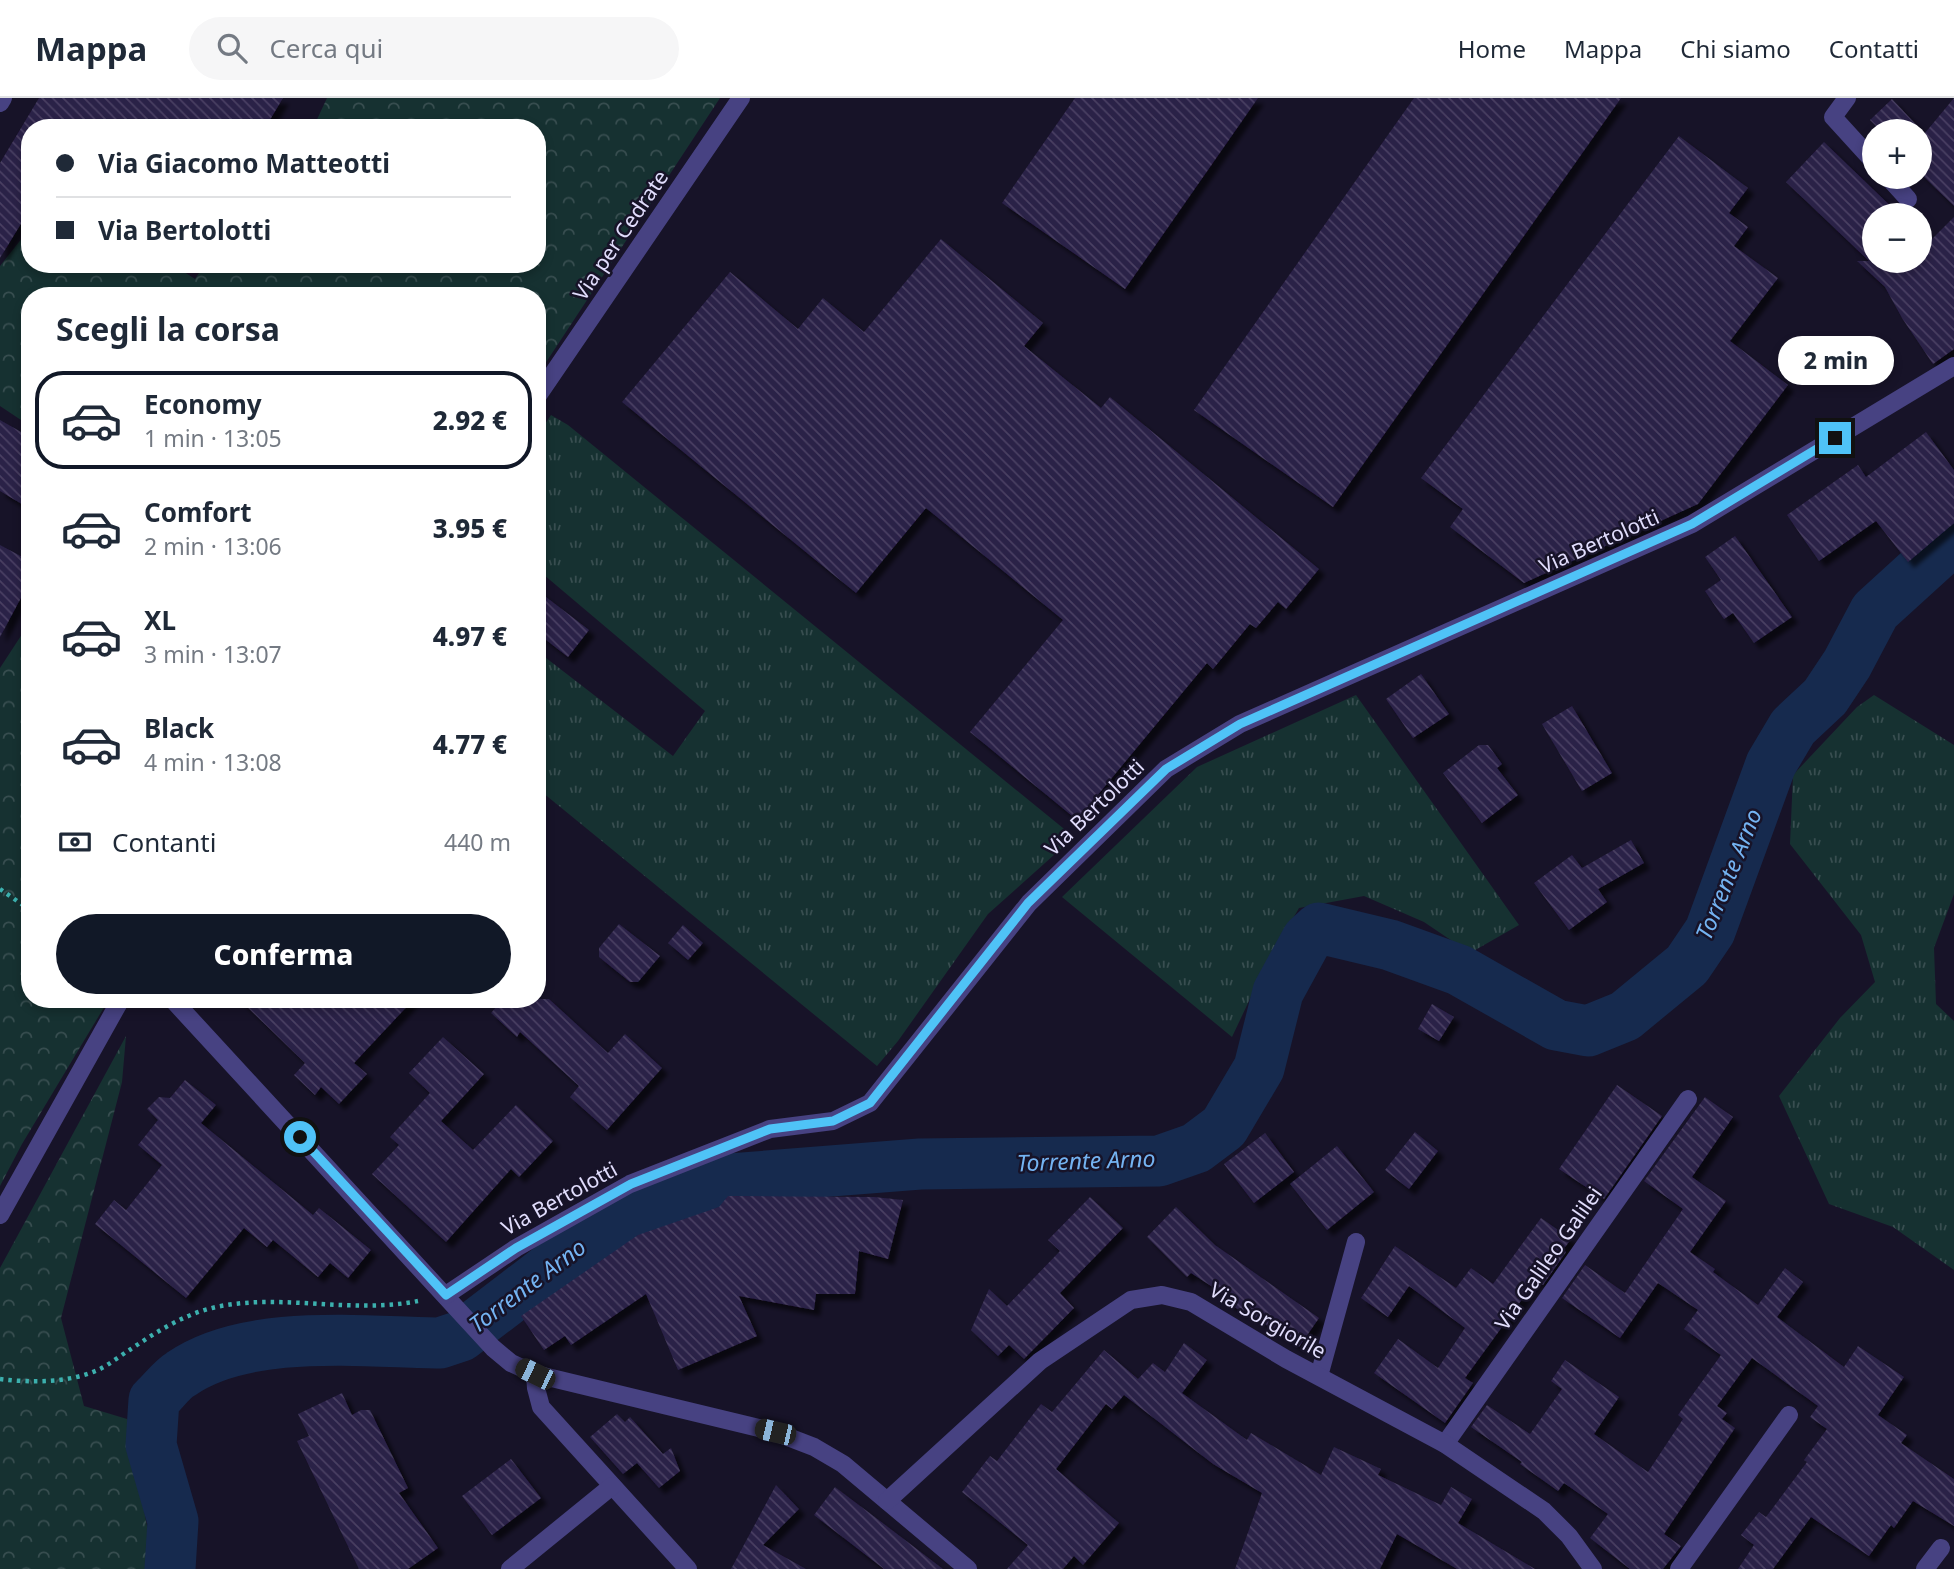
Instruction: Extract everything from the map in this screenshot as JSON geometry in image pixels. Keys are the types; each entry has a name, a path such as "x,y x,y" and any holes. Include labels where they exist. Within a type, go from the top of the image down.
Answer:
{"street":[{"path":"0,103 3,98"},
{"name":"Via per Cedrate","path":"546,384 741,98"},
{"path":"1847,98 1833,117 1862,149"},
{"path":"1899,189 1908,198"},
{"name":"Via Bertolotti","path":"452,1301 516,1248 631,1184 770,1129 833,1121 870,1103 1028,903 1166,769 1200,746 1240,724 1692,524 1954,366"},
{"path":"0,1215 116,1008"},
{"path":"180,1008 493,1348 511,1363 535,1374 775,1432 814,1447 842,1464 968,1569"},
{"name":"Via Galileo Galilei","path":"1445,1444 1688,1099"},
{"path":"1319,1376 1356,1242"},
{"name":"Via Sorgiorile","path":"887,1501 1040,1362 1131,1300 1162,1295 1191,1302 1286,1359 1445,1444 1544,1511 1569,1536 1593,1569"},
{"path":"535,1374 541,1407 688,1569"},
{"path":"1679,1569 1789,1415"},
{"path":"510,1569 612,1486"},
{"path":"1925,1569 1941,1548"}],"path":[{"path":"0,889 21,904"},
{"path":"0,1380 59,1380 100,1369 169,1323 220,1306 271,1302 323,1306 452,1301"}],"green space":[{"path":"327,98 720,98 546,362 546,287 21,287 21,420 0,406 0,266 21,239 21,273 186,273 195,279 199,273 546,273 546,119 317,119"},
{"path":"551,415 568,425 1074,837 988,914 898,1041 877,1066 546,795 546,658 673,756 705,711 546,577 546,422"},
{"path":"21,636 21,1008 104,1008 22,1144 0,1186 0,668"},
{"path":"1356,695 1519,925 1470,953 1424,922 1364,896 1299,908 1264,969 1232,1037 1062,897 1197,767"},
{"path":"1874,695 1954,745 1954,894 1934,948 1936,1004 1954,1021 1954,1270 1893,1227 1829,1204 1779,1096 1840,1018 1875,982 1861,935 1790,844 1793,775 1857,707"},
{"path":"126,1036 122,1082 61,1318 84,1406 127,1419 155,1569 0,1569 0,1268"}],"building":[{"path":"39,98 283,98 270,119 26,119"},
{"path":"1075,98 1258,98 1125,289 1002,203"},
{"path":"1414,98 1621,98 1333,507 1194,410"},
{"path":"1954,98 1954,206 1932,185 1932,125"},
{"path":"1892,99 1911,119 1871,119"},
{"path":"21,128 21,224 0,258 0,163"},
{"path":"1679,136 1748,188 1729,213 1748,227 1734,246 1778,278 1730,341 1788,385 1698,504 1524,583 1450,527 1463,509 1421,478"},
{"path":"1824,142 1862,178 1862,189 1873,189 1888,203 1862,203 1862,254 1786,182"},
{"path":"1954,217 1954,349 1933,364 1885,287 1870,273 1932,273 1932,239"},
{"path":"941,239 1043,323 1024,346 1101,408 1110,397 1319,569 1286,609 1278,602 1256,628 1250,624 1213,669 1207,663 1077,820 970,732 1063,620 926,508 856,593 622,402 730,272 798,329 823,298 864,332"},
{"path":"0,420 21,432 21,504 0,491"},
{"path":"1926,432 1954,470 1954,523 1908,562 1876,521 1819,561 1787,515 1858,465 1866,477"},
{"path":"1735,536 1792,617 1754,643 1733,613 1724,619 1705,591 1721,580 1705,557"},
{"path":"0,545 21,556 21,598 0,637"},
{"path":"546,597 589,630 568,657 546,640"},
{"path":"1421,674 1449,714 1413,738 1386,699"},
{"path":"1572,706 1612,773 1582,791 1542,724"},
{"path":"1479,745 1488,745 1502,764 1497,768 1518,795 1482,823 1443,773"},
{"path":"1631,840 1644,863 1598,889 1607,902 1569,930 1534,883 1572,855 1582,868"},
{"path":"619,924 660,956 638,982 630,982 599,957 599,948"},
{"path":"683,925 703,943 688,960 668,943"},
{"path":"546,999 549,999 608,1053 625,1034 662,1068 607,1130 570,1097 579,1086 520,1032 517,1037 491,1013 495,1008 546,1008"},
{"path":"1432,1004 1454,1017 1439,1041 1418,1029"},
{"path":"248,1008 406,1008 354,1063 367,1074 339,1104 321,1087 315,1095 294,1075 305,1063"},
{"path":"443,1037 484,1074 441,1121 473,1150 516,1105 553,1141 519,1177 511,1169 446,1242 372,1174 399,1145 390,1137 430,1093 409,1073"},
{"path":"185,1080 216,1105 201,1123 313,1215 319,1208 371,1250 348,1278 330,1263 318,1277 273,1240 267,1247 244,1228 186,1298 95,1224 114,1200 126,1210 162,1165 138,1145 158,1120 147,1109 159,1097 170,1098"},
{"path":"1617,1085 1662,1116 1604,1199 1559,1169"},
{"path":"1705,1097 1733,1117 1692,1177 1726,1201 1690,1252 1758,1305 1785,1268 1803,1282 1777,1317 1844,1367 1858,1346 1904,1377 1878,1415 1907,1435 1901,1443 1954,1479 1954,1526 1913,1501 1894,1528 1891,1525 1869,1556 1811,1517 1773,1569 1738,1569 1754,1545 1741,1535 1759,1512 1766,1517 1807,1462 1804,1460 1827,1429 1810,1417 1818,1406 1752,1358 1717,1406 1727,1413 1722,1419 1735,1428 1664,1534 1681,1546 1663,1569 1630,1569 1590,1538 1608,1514 1564,1483 1558,1491 1471,1427 1487,1405 1530,1434 1562,1389 1551,1381 1565,1360 1619,1397 1594,1434 1648,1472 1683,1419 1678,1415 1721,1355 1684,1329 1698,1310 1658,1283 1620,1338 1562,1298 1585,1265 1625,1293 1683,1209 1644,1181"},
{"path":"1415,1132 1438,1151 1409,1189 1385,1170"},
{"path":"1265,1133 1294,1172 1254,1203 1224,1164"},
{"path":"1337,1146 1374,1192 1327,1230 1290,1184"},
{"path":"728,1196 874,1197 903,1200 888,1259 859,1251 855,1294 816,1294 814,1310 739,1296 757,1336 678,1370 646,1294 571,1345 565,1336 544,1350 521,1316 638,1235 719,1207"},
{"path":"1090,1197 1123,1228 1060,1293 1074,1308 1024,1359 1009,1345 998,1356 971,1330 989,1289 1007,1306 1060,1251 1048,1240"},
{"path":"1176,1207 1215,1245 1319,1318 1299,1347 1244,1310 1242,1312 1222,1299 1225,1295 1191,1273 1187,1277 1147,1237"},
{"path":"1541,1218 1571,1239 1563,1250 1566,1252 1543,1285 1536,1280 1465,1378 1473,1383 1445,1423 1374,1373 1398,1339 1438,1368 1465,1328 1409,1286 1388,1317 1361,1298 1395,1246 1456,1288 1471,1268 1493,1284"},
{"path":"1184,1343 1207,1360 1182,1393 1247,1440 1251,1433 1321,1475 1334,1447 1381,1469 1378,1475 1441,1505 1451,1487 1472,1499 1458,1523 1535,1569 1457,1569 1397,1534 1380,1569 1235,1569 1262,1493 1213,1464 1124,1395 1112,1409 1106,1404 1056,1469 1119,1523 1083,1565 1074,1556 1063,1569 1007,1569 1028,1545 962,1492 990,1456 997,1461 1041,1404 1052,1412 1104,1350 1138,1379 1153,1363 1165,1372"},
{"path":"342,1393 352,1415 361,1410 370,1410 408,1488 399,1493 438,1548 408,1569 359,1569 297,1441 309,1436 298,1414"},
{"path":"617,1414 625,1422 630,1417 663,1454 671,1448 680,1471 659,1488 637,1463 623,1474 590,1437"},
{"path":"511,1459 541,1498 492,1535 462,1496"},
{"path":"776,1485 799,1509 763,1545 806,1569 731,1569"},
{"path":"835,1487 943,1569 884,1569 814,1515"}],"waterway":[{"name":"Torrente Arno","path":"170,1569 173,1521 151,1445 154,1400 181,1374 208,1359 272,1344 342,1340 440,1343 461,1336 589,1238 717,1180 920,1164 1159,1161 1196,1148 1224,1127 1259,1068 1278,992 1307,939 1319,928 1390,945 1459,970 1556,1025 1588,1031 1625,1016 1687,965 1710,931 1771,764 1793,727 1825,697 1847,664 1875,611 1954,539"}],"route":[{"path":"300,1137 446,1295 516,1248 631,1184 770,1129 833,1121 870,1103 1028,903 1166,769 1240,724 1692,524 1835,438"}]}
